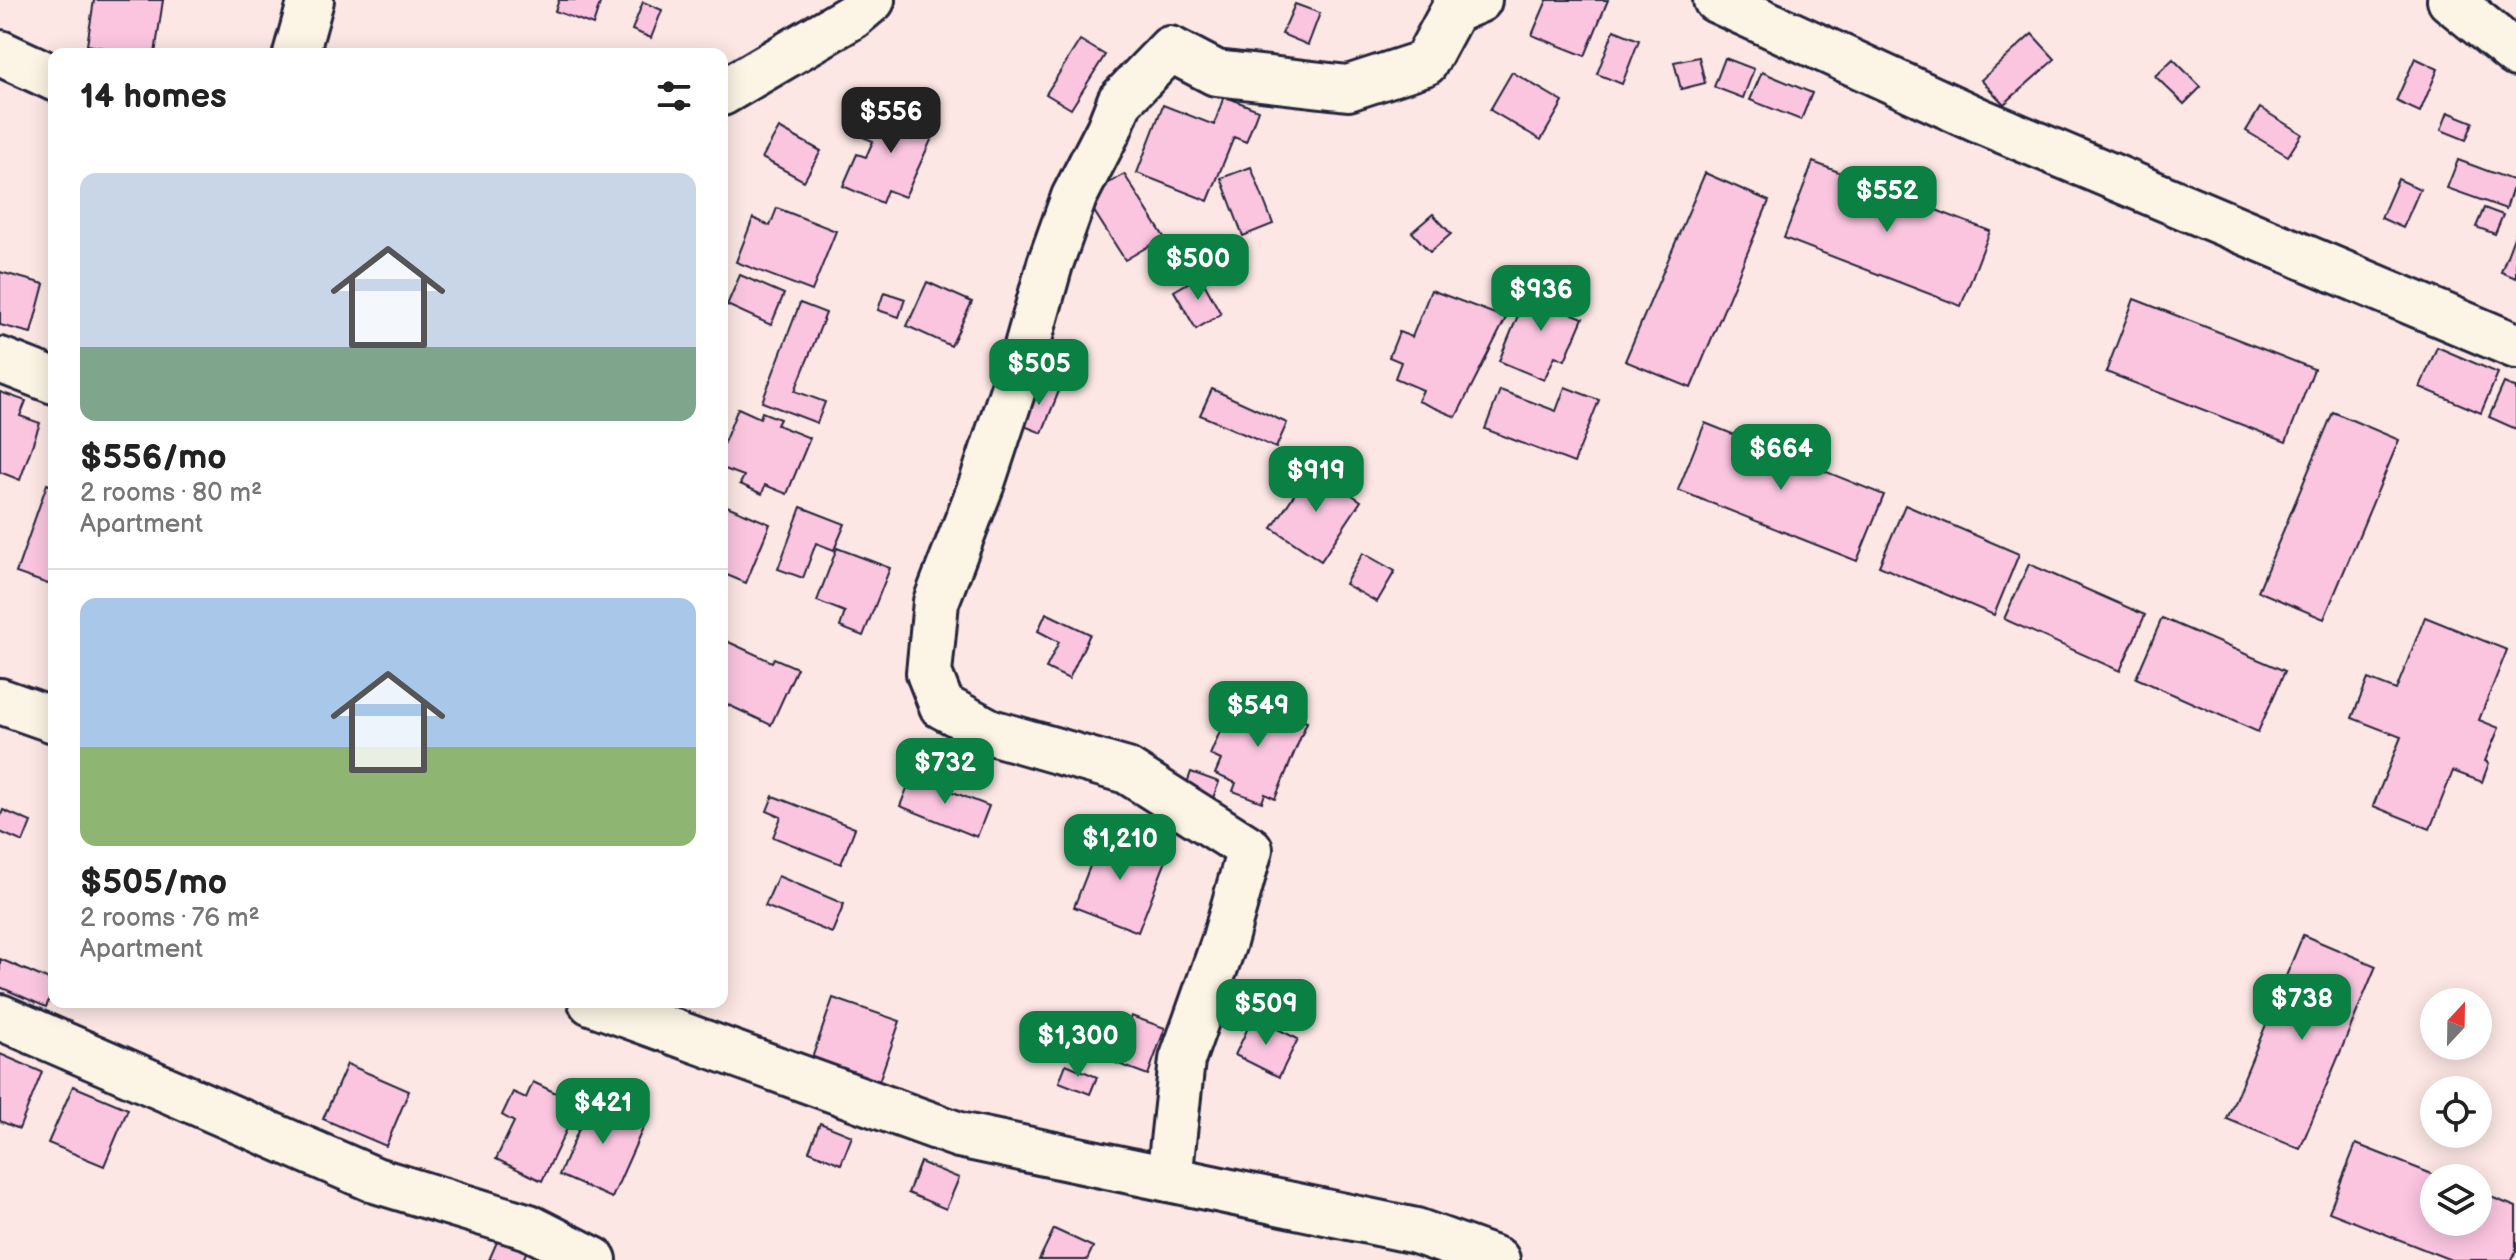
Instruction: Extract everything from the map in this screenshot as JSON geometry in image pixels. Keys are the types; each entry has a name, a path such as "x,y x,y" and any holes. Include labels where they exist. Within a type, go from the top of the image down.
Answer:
{"street":[{"path":"298,48 311,0"},
{"path":"728,89 853,16 872,0"},
{"path":"1169,1179 1182,1060 1224,942 1250,849 1127,771 991,732 942,706 929,673 936,602 982,483 1074,197 1120,101 1170,49 1216,73 1348,88 1425,63 1453,11 1479,0"},
{"path":"1716,0 1978,120 2516,346"},
{"path":"2450,0 2516,54"},
{"path":"0,53 48,75"},
{"path":"0,360 48,379"},
{"path":"0,701 48,718"},
{"path":"608,1008 959,1135 1416,1231 1497,1260"},
{"path":"0,1017 375,1180 529,1227 594,1260"}],"building":[{"path":"94,0 163,0 156,48 87,45"},
{"path":"559,0 601,0 593,25 555,11"},
{"path":"1547,0 1608,0 1585,56 1532,35"},
{"path":"643,2 662,10 651,38 632,30"},
{"path":"1295,4 1320,13 1308,45 1282,34"},
{"path":"1614,30 1639,40 1622,84 1597,74"},
{"path":"2032,34 2055,59 2004,104 1981,80"},
{"path":"1080,40 1105,55 1071,109 1046,94"},
{"path":"1699,57 1705,83 1681,89 1674,62"},
{"path":"1725,58 1754,69 1743,98 1714,87"},
{"path":"2415,58 2438,69 2420,112 2396,101"},
{"path":"2173,59 2201,87 2184,104 2155,76"},
{"path":"1512,72 1563,102 1541,140 1490,110"},
{"path":"1762,72 1812,93 1801,120 1750,100"},
{"path":"1224,96 1258,110 1246,142 1234,137 1208,201 1137,173 1163,105 1214,125"},
{"path":"889,105 937,127 905,197 887,190 882,203 843,186 857,154 866,157 873,141 860,136 867,121 879,127"},
{"path":"2260,108 2302,134 2288,156 2246,131"},
{"path":"2448,112 2473,122 2466,140 2441,130"},
{"path":"779,128 821,151 804,181 762,158"},
{"path":"2458,160 2515,181 2506,209 2447,188"},
{"path":"1813,162 1990,231 1961,306 1784,238"},
{"path":"1251,167 1273,224 1243,236 1221,178"},
{"path":"1705,173 1769,201 1691,388 1625,361"},
{"path":"1124,174 1164,237 1125,260 1085,197"},
{"path":"2398,179 2420,189 2403,228 2381,218"},
{"path":"777,208 836,231 812,291 736,262 753,218 770,226"},
{"path":"2484,208 2503,215 2495,234 2476,227"},
{"path":"1433,214 1451,234 1430,252 1412,232"},
{"path":"2516,232 2516,278 2501,272"},
{"path":"0,272 44,284 31,333 0,325"},
{"path":"740,275 784,294 771,325 728,305"},
{"path":"1200,276 1221,314 1196,329 1174,291"},
{"path":"927,282 972,302 951,346 907,326"},
{"path":"1531,284 1577,304 1573,314 1583,318 1565,360 1555,356 1544,380 1499,361"},
{"path":"1431,290 1506,318 1456,417 1418,401 1423,390 1395,378 1401,362 1389,357 1399,332 1412,337"},
{"path":"884,292 905,299 899,317 878,310"},
{"path":"2134,299 2314,369 2286,442 2106,372"},
{"path":"800,303 826,313 795,391 825,402 817,423 762,402"},
{"path":"2437,347 2498,373 2481,413 2420,387"},
{"path":"1036,381 1059,391 1042,433 1019,424"},
{"path":"2504,383 2516,388 2516,429 2489,417"},
{"path":"1565,387 1599,400 1574,463 1485,429 1500,390 1556,411"},
{"path":"1212,389 1287,423 1276,448 1200,415"},
{"path":"0,392 26,401 20,416 40,423 20,480 0,472"},
{"path":"738,408 760,418 762,412 780,419 777,425 810,438 787,494 765,485 762,494 740,484 744,476 728,470 728,433"},
{"path":"2333,412 2399,440 2324,619 2258,591"},
{"path":"1705,423 1884,495 1857,561 1678,490"},
{"path":"1312,468 1361,501 1321,561 1272,528"},
{"path":"47,484 48,584 16,573"},
{"path":"1905,505 2019,554 1994,615 1879,566"},
{"path":"728,506 770,524 746,583 728,576"},
{"path":"801,507 845,524 834,550 816,543 803,578 778,569"},
{"path":"837,548 890,568 863,636 840,627 845,612 817,601"},
{"path":"1363,553 1395,571 1377,602 1345,584"},
{"path":"2029,564 2145,615 2120,671 2004,619"},
{"path":"1046,613 1090,634 1069,679 1046,668 1059,642 1038,631"},
{"path":"2425,617 2507,650 2479,720 2499,728 2485,761 2489,763 2482,782 2453,771 2430,829 2373,806 2401,737 2352,718 2368,679 2396,690"},
{"path":"2162,618 2285,671 2258,732 2136,678"},
{"path":"728,642 772,662 774,658 797,668 771,725 728,705"},
{"path":"1246,697 1307,722 1275,799 1265,794 1262,802 1233,791 1236,783 1215,774 1221,760 1210,755 1223,724 1234,728"},
{"path":"1191,772 1219,782 1211,803 1183,794"},
{"path":"912,776 989,806 977,837 900,806"},
{"path":"773,796 855,828 841,864 773,837 781,817 767,811"},
{"path":"3,810 31,822 23,842 0,832"},
{"path":"1103,833 1167,858 1138,932 1074,907"},
{"path":"778,876 844,904 832,933 765,906"},
{"path":"2303,935 2376,966 2300,1149 2227,1119"},
{"path":"0,959 48,979 48,1002 46,1007 0,987"},
{"path":"833,998 900,1021 877,1087 810,1064"},
{"path":"1223,1000 1249,1013 1242,1029 1215,1016"},
{"path":"1131,1016 1165,1028 1148,1075 1113,1062"},
{"path":"1253,1017 1298,1039 1279,1077 1235,1055"},
{"path":"0,1054 42,1072 19,1129 0,1121"},
{"path":"347,1064 409,1091 386,1146 323,1119"},
{"path":"1066,1064 1097,1077 1090,1094 1059,1082"},
{"path":"533,1082 579,1104 542,1181 496,1159 514,1122 502,1115 513,1092 526,1098"},
{"path":"73,1086 128,1109 104,1166 48,1143"},
{"path":"594,1094 648,1117 612,1198 559,1175"},
{"path":"820,1123 852,1136 841,1164 809,1151"},
{"path":"2356,1144 2420,1169 2420,1236 2492,1236 2492,1198 2516,1207 2516,1251 2512,1260 2451,1260 2329,1212"},
{"path":"920,1162 959,1178 946,1209 908,1193"},
{"path":"1054,1229 1093,1247 1087,1260 1039,1260"},
{"path":"500,1235 528,1248 523,1260 489,1260"}]}
